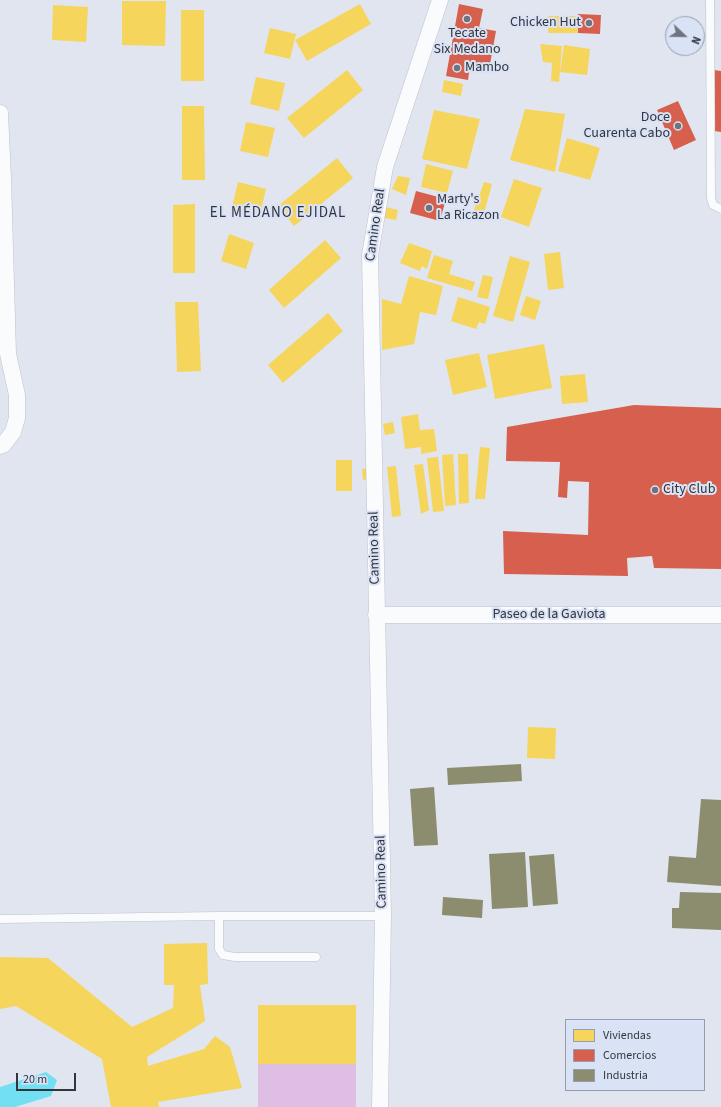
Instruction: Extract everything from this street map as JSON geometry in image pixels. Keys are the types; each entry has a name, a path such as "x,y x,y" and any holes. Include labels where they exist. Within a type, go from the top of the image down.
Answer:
{"street":[{"name":"Camino Real","path":"380,1107 383,916 370,255 385,168 440,0"},
{"path":"0,113 3,178 4,358 17,395 17,418 14,432 3,445 0,446"},
{"name":"Paseo de la Gaviota","path":"376,614 721,615"}],"lane":[{"path":"710,0 711,198 713,205 721,209"},
{"path":"0,919 219,916 383,916"},
{"path":"219,916 219,949 223,955 235,957 316,957"}],"shaded area":[{"path":"258,1064 356,1064 356,1107 258,1107"}],"water":[{"path":"46,1072 57,1080 51,1096 15,1107 0,1107 0,1087"}],"building: Viviendas":[{"path":"122,1 166,1 165,46 122,45"},
{"path":"360,4 371,24 307,61 295,40"},
{"path":"53,5 88,7 86,42 52,40"},
{"path":"181,10 204,10 204,81 181,81"},
{"path":"548,16 576,16 578,33 548,33"},
{"path":"270,28 296,34 290,59 264,53"},
{"path":"540,44 562,46 559,82 551,81 552,63 543,62"},
{"path":"564,45 590,49 587,75 560,72"},
{"path":"347,70 363,90 304,138 287,118"},
{"path":"256,77 285,83 279,111 250,104"},
{"path":"444,80 463,84 461,96 442,92"},
{"path":"182,106 204,106 205,180 182,180"},
{"path":"525,109 565,114 555,172 510,160"},
{"path":"434,110 480,119 467,169 422,159"},
{"path":"246,122 275,128 268,157 240,151"},
{"path":"567,138 600,148 590,180 558,171"},
{"path":"337,158 353,178 294,226 278,206"},
{"path":"426,164 453,171 447,193 421,187"},
{"path":"398,176 410,178 406,195 392,189"},
{"path":"514,179 542,188 529,227 501,217"},
{"path":"238,182 266,189 259,218 231,211"},
{"path":"484,182 492,184 484,213 473,213"},
{"path":"195,204 195,273 173,273 173,205"},
{"path":"386,207 398,210 396,220 384,218"},
{"path":"229,234 254,243 246,269 221,261"},
{"path":"325,240 341,258 284,308 269,290"},
{"path":"409,243 432,251 427,269 422,266 420,271 400,263"},
{"path":"560,252 564,288 548,290 544,254"},
{"path":"434,255 453,261 449,274 475,282 472,291 427,278"},
{"path":"510,256 530,262 513,322 493,316"},
{"path":"483,275 493,277 488,299 477,297"},
{"path":"409,276 443,286 436,315 420,312 414,344 382,350 382,299 401,304"},
{"path":"526,296 541,301 535,320 520,315"},
{"path":"458,297 490,307 485,324 479,322 476,329 451,321"},
{"path":"175,302 198,302 201,371 177,372"},
{"path":"328,313 343,331 283,383 268,365"},
{"path":"544,344 552,388 495,399 487,355"},
{"path":"479,353 487,387 453,395 445,360"},
{"path":"585,374 588,402 562,404 560,376"},
{"path":"418,414 420,430 434,429 437,451 421,454 421,447 405,449 401,417"},
{"path":"393,422 395,433 385,435 383,424"},
{"path":"480,447 490,448 485,499 475,499"},
{"path":"453,454 456,505 445,506 442,455"},
{"path":"458,454 468,454 469,503 459,504"},
{"path":"438,457 444,511 433,512 427,458"},
{"path":"336,460 352,460 352,491 336,491"},
{"path":"423,464 429,510 421,514 414,465"},
{"path":"396,466 401,516 392,517 387,467"},
{"path":"371,468 372,479 363,480 362,469"},
{"path":"528,727 556,728 555,759 527,758"},
{"path":"207,943 208,984 200,985 205,1021 147,1057 148,1066 204,1049 215,1036 230,1047 242,1088 158,1102 159,1107 111,1107 102,1059 16,1006 0,1009 0,957 48,958 132,1027 173,1008 174,985 164,985 164,944"},
{"path":"258,1005 356,1005 356,1064 258,1064"}],"building: Comercios":[{"path":"459,4 483,9 479,28 496,31 489,70 470,66 468,80 446,76"},
{"path":"578,14 601,15 600,34 578,33"},
{"path":"714,70 721,71 721,132 714,131"},
{"path":"678,101 696,140 674,150 657,110"},
{"path":"416,191 446,199 440,221 410,213"},
{"name":"City Club","path":"634,405 721,408 721,569 654,568 652,556 627,558 628,576 504,574 503,531 588,535 589,482 568,481 567,498 558,497 560,462 506,461 507,427"}],"building: Industria":[{"path":"521,764 522,781 448,785 447,768"},
{"path":"434,787 438,845 414,846 410,789"},
{"path":"701,799 721,800 721,886 667,882 669,856 696,858"},
{"path":"525,852 528,907 492,909 489,854"},
{"path":"554,854 558,904 533,906 529,856"},
{"path":"680,892 721,893 721,930 672,928 672,908 679,908"},
{"path":"443,897 483,900 482,918 442,915"}],"place":[{"name":"Tecate Six Medano","path":"467,19"},
{"name":"Chicken Hut","path":"589,23"},
{"name":"Mambo","path":"457,68"},
{"name":"Doce Cuarenta Cabo","path":"678,126"},
{"name":"Marty's La Ricazon","path":"429,208"},
{"name":"City Club","path":"655,490"}],"district":[{"name":"EL MÉDANO EJIDAL","path":"278,214"}]}
